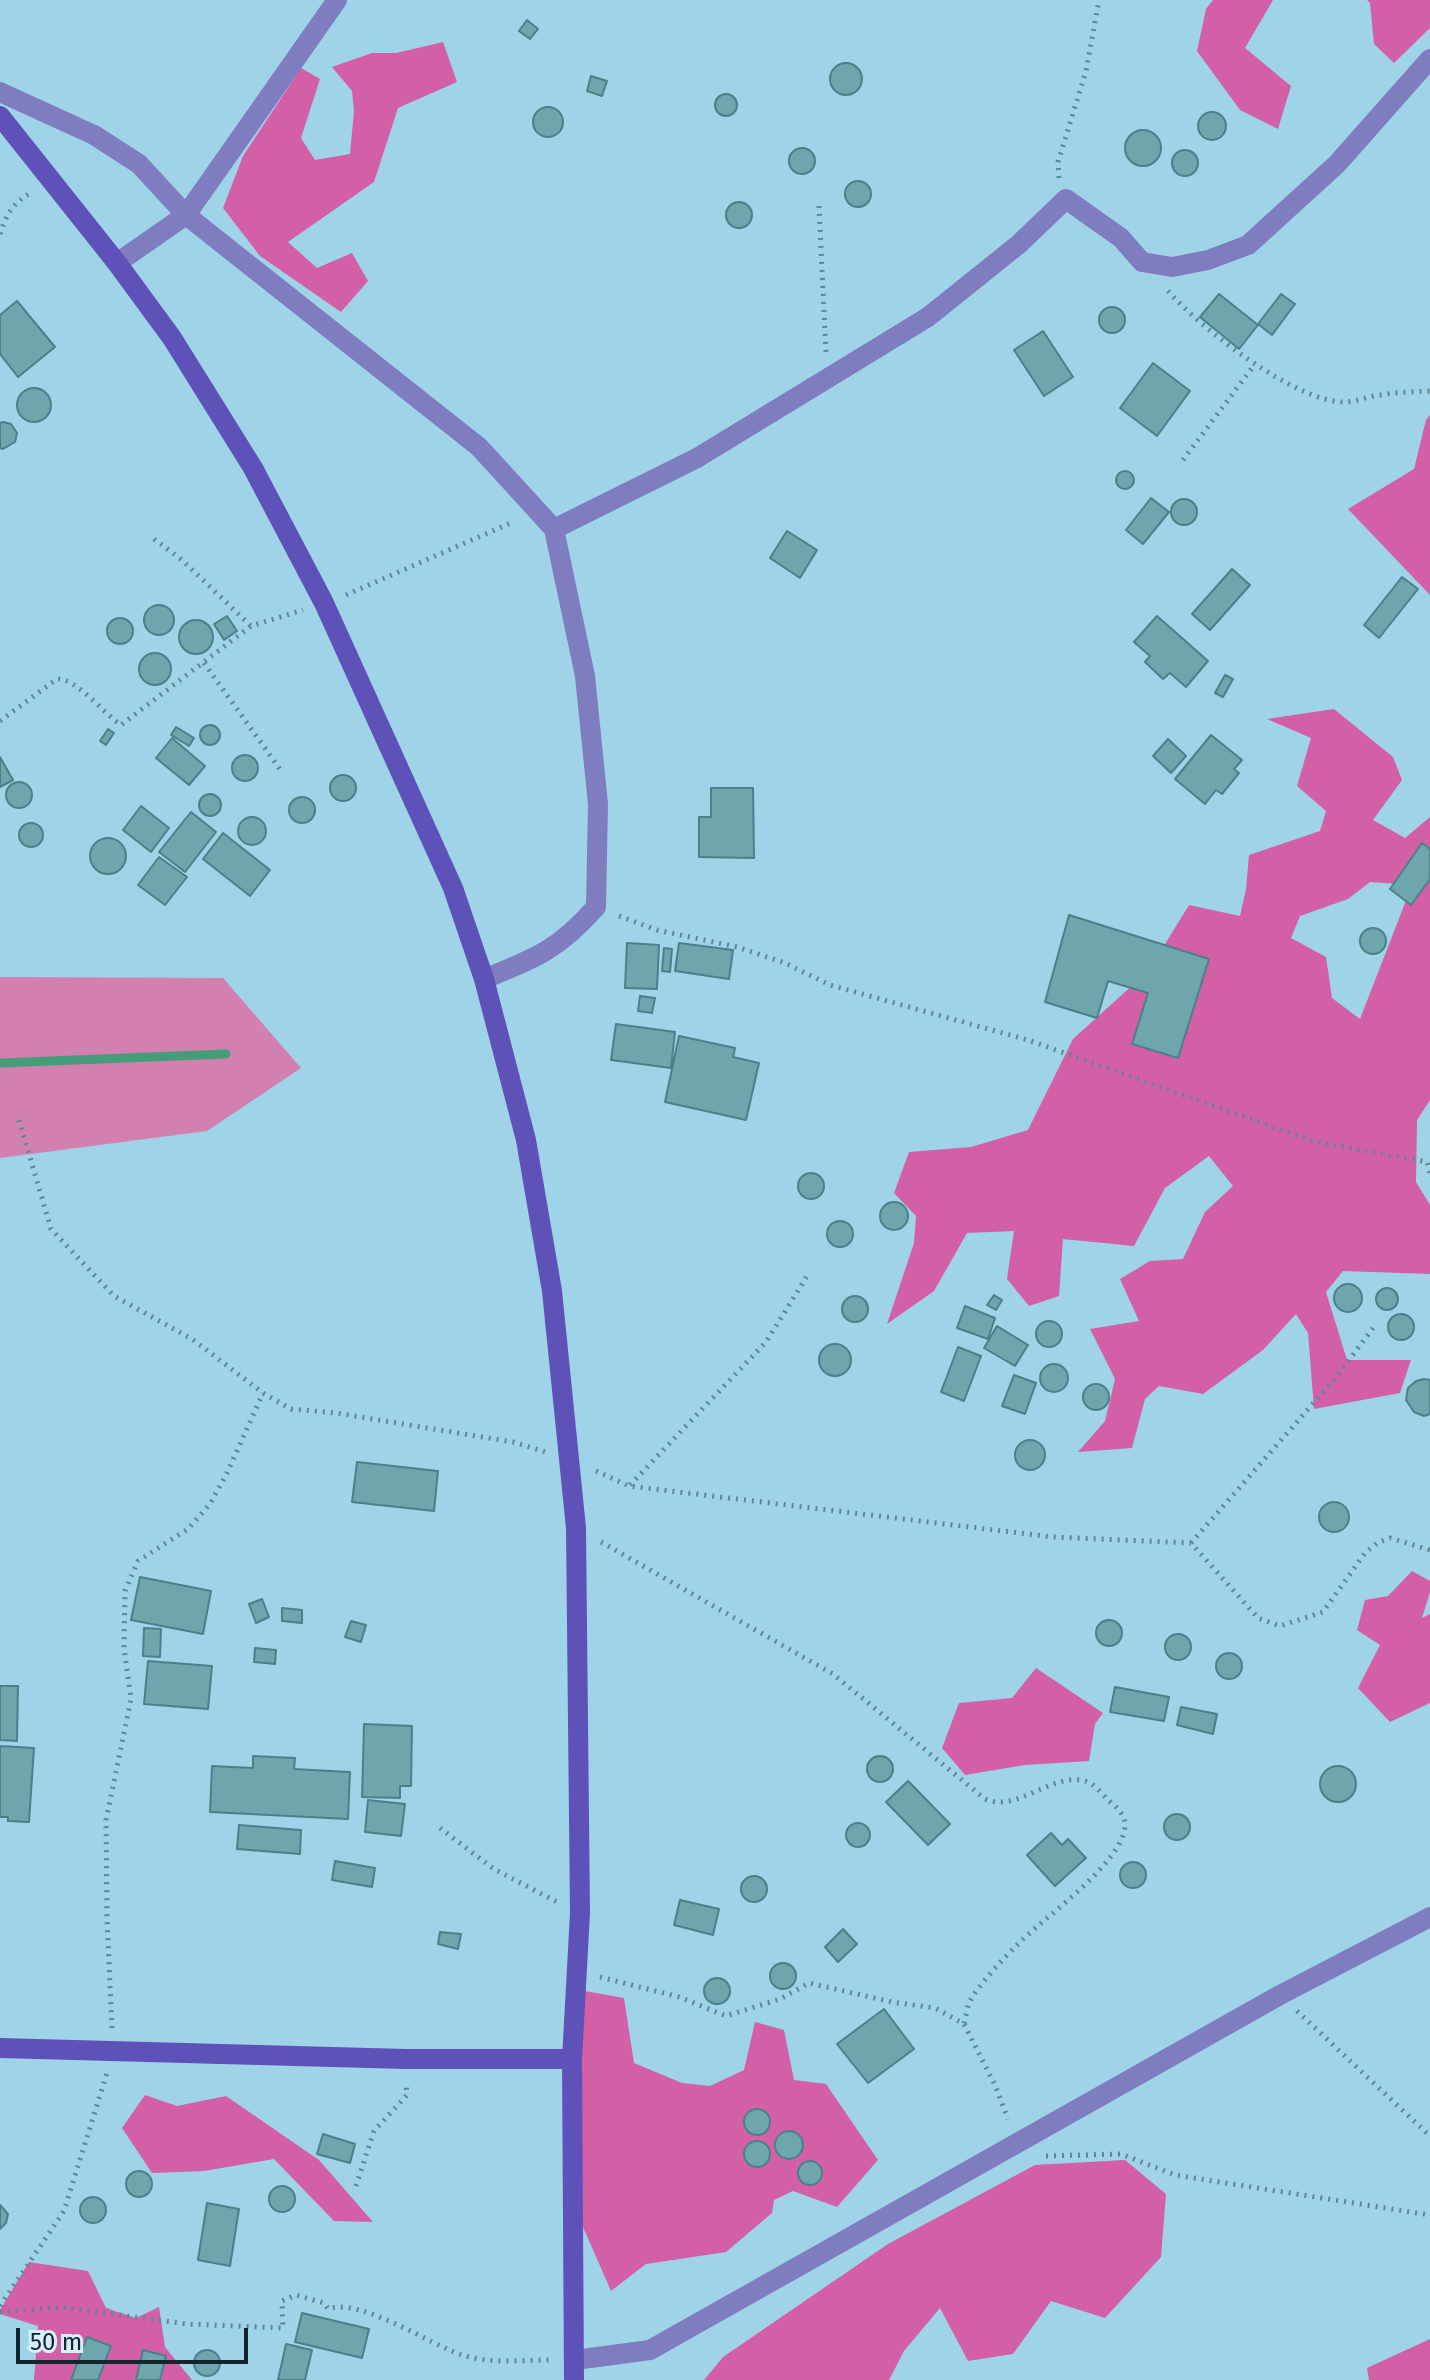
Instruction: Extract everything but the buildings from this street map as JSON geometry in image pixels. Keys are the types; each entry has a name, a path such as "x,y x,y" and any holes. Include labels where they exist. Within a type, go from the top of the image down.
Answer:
{"street":[{"path":"117,263 186,215 337,0"},
{"path":"554,529 697,458 928,317 1019,244 1066,199 1121,238 1142,262 1172,267 1208,260 1248,245 1337,164 1430,59"},
{"path":"0,92 94,135 139,164 186,215 479,447 554,529 585,676 598,804 596,907 550,951 484,979"},
{"path":"0,116 117,263 172,338 253,468 324,603 453,888 484,979 526,1140 552,1291 576,1528 580,1913 572,2059 574,2370 650,2350 1280,1995 1430,1917"},
{"path":"0,2048 406,2059 572,2059"}],"path":[{"path":"1066,199 1059,181 1058,162 1086,71 1099,0"},
{"path":"0,234 8,211 16,201 51,179"},
{"path":"819,206 827,378"},
{"path":"1142,262 1181,307 1277,380 1314,396 1344,402 1430,391"},
{"path":"1183,460 1255,364"},
{"path":"0,721 57,679 63,678 121,725 251,626 324,603 385,579 536,512"},
{"path":"154,539 182,560 251,626"},
{"path":"204,663 282,772"},
{"path":"596,907 657,930 737,947 785,963 830,985 1028,1040 1316,1142 1427,1162 1430,1174"},
{"path":"19,1120 51,1229 114,1296 192,1339 263,1393 291,1409 336,1413 513,1442 570,1460 629,1486 1053,1537 1191,1543 1258,1618 1280,1626 1323,1612 1365,1553 1377,1543 1390,1538 1430,1550"},
{"path":"629,1486 766,1342 807,1276"},
{"path":"1191,1543 1338,1375 1373,1328"},
{"path":"0,2309 64,2211 113,2051 106,1820 131,1699 124,1648 125,1591 138,1561 188,1529 210,1504 263,1393"},
{"path":"576,1528 833,1674 985,1799 998,1803 1051,1786 1085,1781 1122,1813 1125,1825 1123,1835 1111,1855 1083,1888 1018,1944 984,1983 969,2002 964,2024"},
{"path":"440,1828 494,1869 580,1913"},
{"path":"577,1971 679,1997 726,2016 780,1999 809,1983 892,2002 935,2008 964,2024 995,2085 1017,2142 1029,2151 1043,2156 1121,2154 1175,2175 1430,2215"},
{"path":"1280,1995 1430,2136"},
{"path":"356,2186 374,2131 407,2095 406,2059"},
{"path":"0,2309 61,2307 187,2324 283,2328 282,2301 296,2295 324,2303 328,2309 342,2306 398,2323 462,2355 574,2370"}],"shaded area":[{"path":"1213,0 1273,0 1245,48 1291,86 1278,129 1240,110 1197,51 1206,9"},
{"path":"1367,0 1430,0 1430,28 1394,63 1374,44 1370,3"},
{"path":"443,42 457,82 398,108 374,182 288,242 317,268 352,253 368,281 341,312 260,256 223,208 243,156 301,68 320,79 301,138 315,160 350,154 354,111 352,91 332,67 372,53 396,53"},
{"path":"1430,415 1430,595 1348,509 1414,469 1426,420"},
{"path":"1334,709 1393,757 1402,780 1373,820 1405,838 1430,817 1430,1100 1417,1120 1416,1182 1430,1205 1430,1274 1343,1271 1326,1292 1347,1360 1411,1360 1400,1393 1314,1409 1308,1333 1296,1314 1263,1350 1203,1394 1159,1386 1145,1399 1132,1448 1078,1452 1105,1421 1115,1379 1090,1329 1139,1321 1120,1279 1150,1261 1183,1259 1205,1212 1233,1186 1209,1156 1165,1188 1134,1246 1063,1239 1059,1296 1029,1306 1007,1279 1014,1231 967,1233 934,1291 887,1324 914,1243 916,1216 894,1193 909,1152 971,1147 1028,1130 1073,1039 1154,962 1189,905 1240,916 1249,855 1320,831 1326,811 1297,786 1311,738 1267,719","holes":["1370,882 1412,885 1360,1019 1332,998 1326,957 1291,938 1300,916 1348,899"]},
{"path":"0,977 223,978 301,1068 207,1131 0,1158"},
{"path":"1412,1571 1430,1581 1422,1618 1430,1614 1430,1703 1390,1722 1358,1688 1380,1645 1357,1630 1365,1600 1388,1596"},
{"path":"1036,1668 1103,1713 1095,1724 1089,1761 1025,1765 965,1775 942,1748 959,1703 1012,1698"},
{"path":"579,1990 624,1998 634,2063 682,2083 710,2086 744,2070 755,2022 784,2030 794,2080 826,2084 878,2160 837,2207 793,2191 774,2200 772,2213 726,2252 646,2264 611,2291 583,2227"},
{"path":"145,2095 177,2106 226,2096 319,2160 373,2222 334,2221 274,2159 204,2171 152,2173 122,2128"},
{"path":"1125,2160 1166,2194 1161,2257 1105,2318 1051,2301 1013,2354 968,2361 940,2308 904,2351 889,2380 704,2380 723,2357 888,2244 1035,2165"},
{"path":"29,2262 88,2271 106,2308 136,2318 159,2307 165,2347 192,2380 34,2380 38,2326 0,2314"},
{"path":"1430,2339 1430,2380 1369,2380 1367,2368"}],"waterway":[{"path":"0,1063 226,1054"}]}
